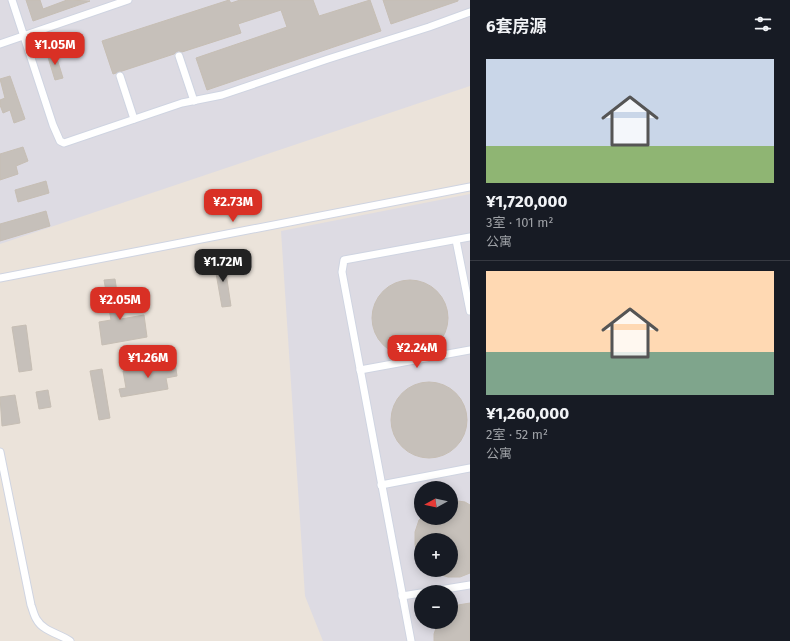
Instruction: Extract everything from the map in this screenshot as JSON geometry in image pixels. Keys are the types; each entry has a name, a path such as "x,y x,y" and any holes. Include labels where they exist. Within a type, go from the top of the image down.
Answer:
{"street":[{"path":"12,0 53,125 60,141 64,144 182,103 222,95 429,27 470,12"},
{"path":"0,44 112,2 128,0"},
{"path":"179,56 194,101"},
{"path":"120,76 134,119"},
{"path":"0,278 470,187"},
{"path":"411,641 342,272 344,260 470,237"},
{"path":"456,240 470,311"},
{"path":"360,370 470,350"},
{"path":"0,452 31,605 37,622 45,629 63,636 70,641"},
{"path":"381,485 470,468"},
{"path":"458,587 470,585"},
{"path":"402,596 414,594"}],"shaded area":[{"path":"0,0 470,0 470,86 0,244"},
{"path":"470,194 470,641 323,641 305,596 281,231"}],"building":[{"path":"26,0 40,0 43,9 67,0 90,1 33,21"},
{"path":"229,0 231,3 240,0 313,0 319,16 370,0 381,31 207,90 196,58 287,27 281,10 238,24 241,33 182,52 178,51 174,54 113,74 102,41"},
{"path":"383,0 458,0 458,1 391,24"},
{"path":"55,52 63,78 55,80 47,54"},
{"path":"10,76 25,119 14,123 10,110 3,113 0,105 0,100 5,98 0,79"},
{"path":"23,147 28,161 16,166 18,174 0,180 0,154"},
{"path":"46,181 49,193 18,202 15,190"},
{"path":"46,211 50,226 0,241 0,224"},
{"path":"224,260 231,306 222,307 214,262"},
{"path":"115,279 121,319 144,315 147,337 102,345 99,322 111,320 104,280"},
{"path":"410,280 425,283 437,291 445,303 448,318 445,333 437,345 425,353 410,356 395,353 383,345 375,333 372,318 375,303 383,291 395,283"},
{"path":"26,325 32,370 19,372 12,327"},
{"path":"175,362 177,376 166,378 168,389 121,397 119,389 126,388 123,371"},
{"path":"102,369 110,418 99,420 90,371"},
{"path":"429,382 444,385 456,393 464,405 467,420 464,435 456,447 444,455 429,458 414,455 402,447 394,435 391,420 394,405 402,393 414,385"},
{"path":"48,390 51,407 39,409 36,392"},
{"path":"15,395 20,423 2,426 0,397"},
{"path":"458,501 465,502 470,505 470,573 458,577 458,533 415,532 417,525 458,525"},
{"path":"470,603 470,641 434,641 436,629 458,629 458,605"}]}
